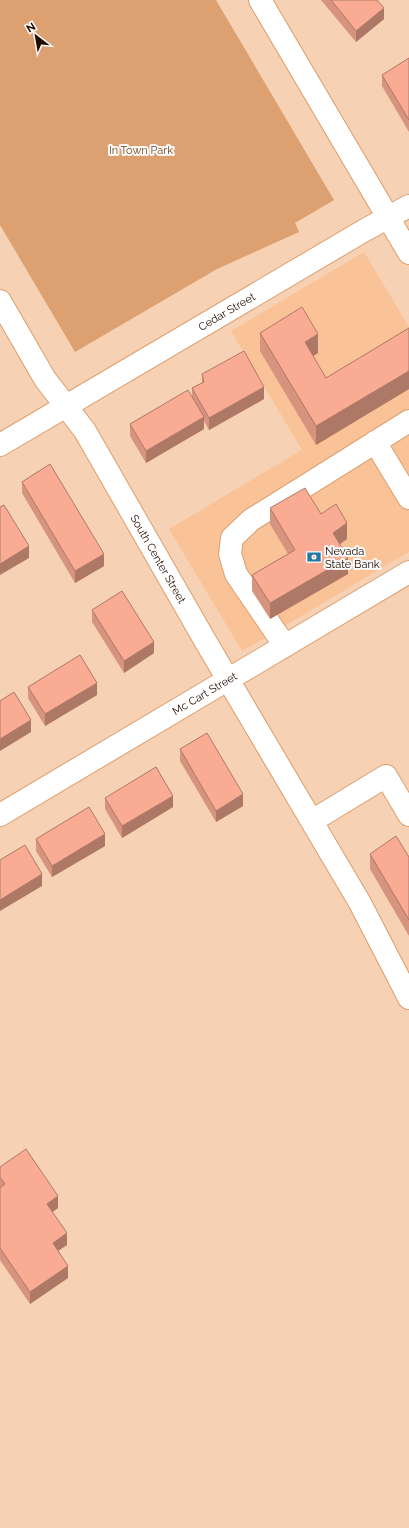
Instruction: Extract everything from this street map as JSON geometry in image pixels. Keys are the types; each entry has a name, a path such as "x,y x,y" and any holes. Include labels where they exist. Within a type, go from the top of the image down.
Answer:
{"street":[{"path":"260,0 409,253"},
{"name":"Cedar Street","path":"0,445 387,216 409,206"},
{"name":"South Center Street","path":"0,301 45,379 85,431 228,680 360,903 409,998"},
{"path":"284,646 236,574 230,554 232,538 251,520 409,421"},
{"path":"375,442 409,498"},
{"name":"Mc Cart Street","path":"0,815 409,572"},
{"path":"312,821 386,776 409,814"}],"shaded area":[{"path":"364,252 409,327 409,552 242,651 169,529 302,450 231,331"}],"green space":[{"name":"In Town Park","path":"0,0 216,0 334,200 295,223 299,232 217,269 75,352 0,225"}],"building":[{"path":"331,0 377,0 384,8 356,31"},
{"path":"409,58 409,120 382,75"},
{"path":"302,307 318,334 305,342 326,378 409,328 409,371 316,426 260,333"},
{"path":"244,351 264,387 209,418 192,388 204,382 202,374"},
{"path":"188,390 204,417 146,451 130,424"},
{"path":"50,464 104,554 75,571 22,482"},
{"name":"Nevada State Bank","path":"305,488 321,514 336,504 347,523 333,533 348,558 270,603 252,575 295,550 270,508"},
{"path":"4,505 29,546 0,564 0,507"},
{"path":"122,591 154,642 124,661 92,610"},
{"path":"80,655 97,683 45,714 28,687"},
{"path":"14,692 31,720 0,739 0,701"},
{"path":"207,733 243,794 216,811 180,749"},
{"path":"156,767 173,796 122,826 105,798"},
{"path":"89,807 105,834 52,866 36,839"},
{"path":"396,836 409,857 409,920 370,854"},
{"path":"25,845 42,874 0,900 0,860"},
{"path":"26,1149 58,1196 47,1204 67,1233 53,1243 68,1266 30,1292 0,1248 0,1188 5,1184 0,1177 0,1167"}],"place":[{"name":"Nevada State Bank","path":"314,557"}]}
